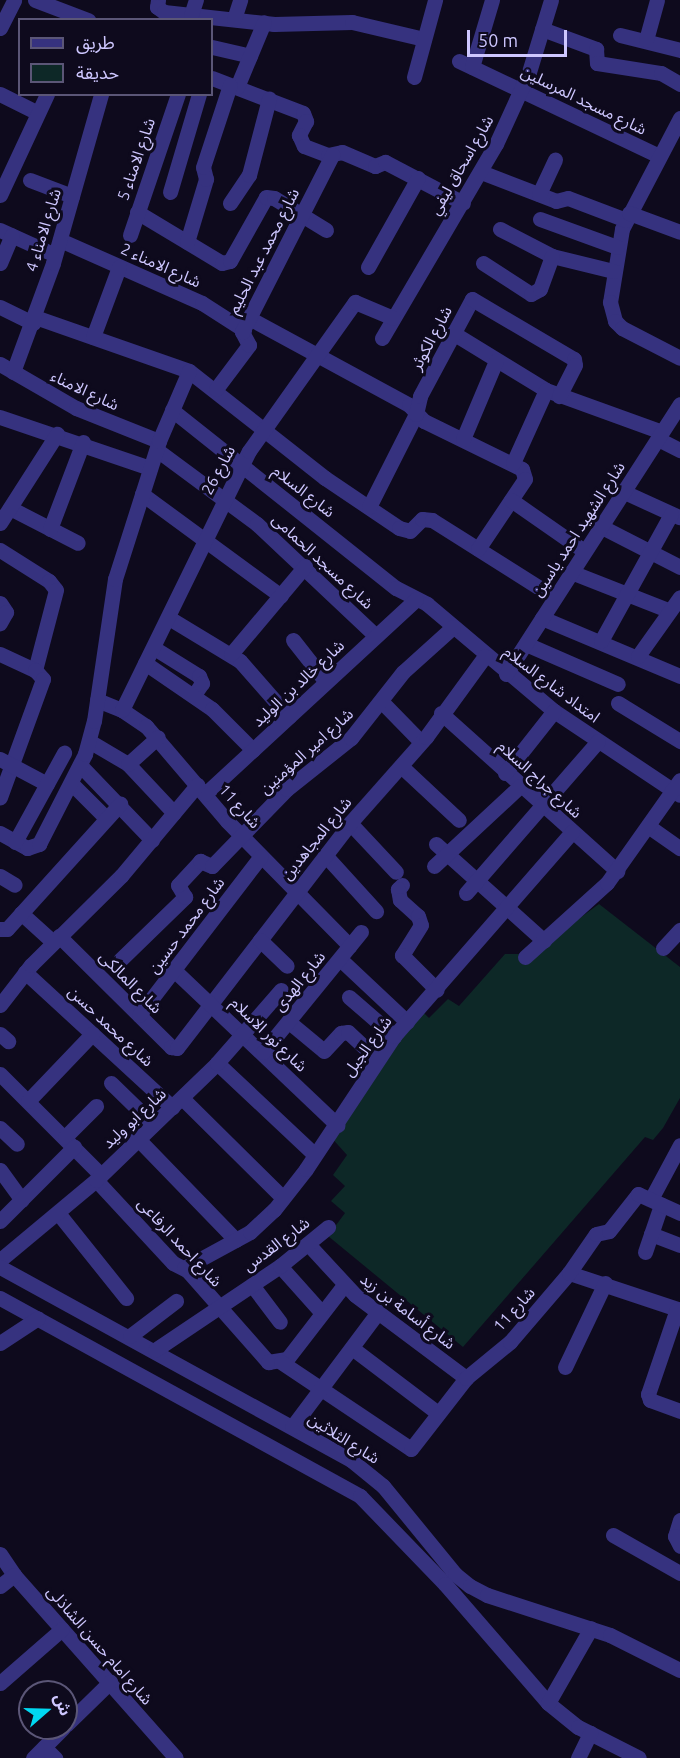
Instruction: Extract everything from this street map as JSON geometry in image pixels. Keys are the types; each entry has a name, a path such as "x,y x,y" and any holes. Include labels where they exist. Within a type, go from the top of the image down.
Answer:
{"street":[{"path":"0,28 14,0"},
{"path":"35,0 65,14 83,18"},
{"path":"234,19 240,0"},
{"path":"414,77 435,0"},
{"name":"شارع مسجد المرسلين","path":"492,0 466,64 659,156"},
{"name":"شارع اسحاق ليفي","path":"382,338 481,172 522,90 551,0"},
{"path":"646,40 657,0"},
{"path":"161,6 193,7 234,19 264,22 352,22 424,39"},
{"path":"187,242 206,179 203,167 233,86 250,56 264,22"},
{"path":"542,29 596,49 597,63 661,73 680,84"},
{"path":"620,35 680,50"},
{"path":"213,47 250,56"},
{"path":"213,78 303,113 306,121 299,135 301,143 332,155 342,152 375,166 385,162 463,203"},
{"path":"0,94 38,113"},
{"path":"0,195 46,96"},
{"name":"شارع الامناء 4","path":"4,371 34,320 100,96"},
{"name":"شارع الامناء 5","path":"130,235 177,96"},
{"path":"170,192 198,96"},
{"path":"230,203 249,175 269,99"},
{"path":"680,117 627,217 617,247 610,302 615,321 680,358"},
{"name":"شارع محمد عبد الحليم","path":"216,389 249,345 246,324 303,216 332,155"},
{"path":"539,194 555,160"},
{"path":"481,172 556,201 568,198 680,232"},
{"path":"368,267 418,178"},
{"path":"30,180 72,196"},
{"path":"137,212 226,263 266,197 274,198 326,230"},
{"path":"540,219 617,247"},
{"path":"500,229 552,256 613,271"},
{"path":"0,263 6,232"},
{"name":"شارع الامناء 2","path":"6,232 119,267 202,303 318,356 409,405 417,414 513,463"},
{"path":"483,263 531,294 540,289 552,256"},
{"path":"93,337 119,267"},
{"name":"شارع الكوثر","path":"369,507 417,414 420,396 472,299 574,359 575,365 553,393"},
{"name":"شارع 26","path":"122,710 169,618 222,500 241,464 264,429 355,302 393,318"},
{"path":"0,307 189,371 216,389 325,478 405,531 414,529 422,519 432,520 554,597"},
{"path":"453,333 496,361 553,393 660,435 680,450"},
{"path":"463,439 496,361"},
{"name":"شارع الامناء","path":"4,371 76,408 158,445"},
{"path":"64,753 10,841 39,844 80,765 89,741 97,700 115,579 158,445 189,371"},
{"path":"478,549 525,479 522,469 513,463 553,393"},
{"name":"شارع الشهيد احمد ياسين","path":"506,674 680,404"},
{"name":"شارع السلام","path":"171,410 396,588 416,599"},
{"path":"0,417 83,442 150,468"},
{"path":"0,523 57,434"},
{"path":"50,529 83,442"},
{"name":"شارع مسجد الحمامى","path":"158,445 222,500 257,524 305,566 376,636"},
{"path":"601,641 650,552 675,516 622,491"},
{"path":"142,494 202,542 280,596"},
{"path":"511,500 584,551"},
{"path":"10,508 78,543"},
{"path":"600,526 680,567"},
{"path":"0,550 50,581 56,590 35,670"},
{"path":"231,654 305,566"},
{"path":"571,572 670,611"},
{"path":"638,656 680,597"},
{"name":"امتداد شارع السلام","path":"416,599 554,711 598,741 678,788"},
{"name":"شارع خالد بن الوليد","path":"0,1005 25,972 112,885 174,813 201,789 253,750 416,599"},
{"path":"0,603 6,612 0,623"},
{"path":"169,618 231,654 289,717"},
{"path":"542,618 638,656 680,676"},
{"name":"شارع امير المؤمنين","path":"120,960 185,897 178,885 200,861 212,866 241,834 299,778 351,738 403,672 453,627"},
{"path":"293,640 326,682"},
{"path":"526,644 618,684"},
{"path":"154,648 200,676 202,683 194,695"},
{"path":"0,654 35,670 43,679 5,763 0,797"},
{"name":"شارع المجاهدين","path":"180,1046 350,823 421,742 485,656"},
{"path":"145,663 194,695 253,750"},
{"name":"شارع 11","path":"97,700 122,710 158,737 261,856 350,946"},
{"path":"381,701 421,742"},
{"path":"618,703 680,741"},
{"path":"505,773 554,711"},
{"name":"شارع جراج السلام","path":"441,713 505,773 617,871"},
{"path":"128,764 158,737"},
{"path":"89,741 128,764 174,813"},
{"path":"466,894 544,807 598,741"},
{"path":"5,763 47,784"},
{"path":"80,765 120,804 152,840"},
{"path":"401,766 459,820"},
{"path":"71,783 106,818"},
{"path":"434,866 441,849 520,786"},
{"path":"525,957 617,871 678,788"},
{"path":"0,929 7,929 120,804"},
{"path":"350,823 399,878 400,900 418,916 421,925 402,955 437,990"},
{"path":"648,826 680,848"},
{"name":"شارع الجبل","path":"184,1268 236,1240 262,1221 284,1197 337,1125 377,1059 394,1036 508,909 572,832"},
{"path":"441,849 544,941"},
{"path":"325,855 376,911"},
{"name":"شارع محمد حسين","path":"139,1015 261,856"},
{"path":"0,876 15,885"},
{"name":"شارع المالكى","path":"21,913 56,939 171,1047 180,1046"},
{"path":"663,948 680,930"},
{"name":"شارع الهدى","path":"263,1052 361,932"},
{"path":"260,940 287,966"},
{"path":"340,959 407,1022"},
{"name":"شارع نور الاسلام","path":"175,971 263,1052 337,1125"},
{"name":"شارع محمد حسن","path":"25,972 92,1034 177,1102 284,1197"},
{"name":"شارع ابو وليد","path":"0,1260 99,1178 137,1138 217,1064 281,990"},
{"path":"349,997 394,1036"},
{"path":"289,1022 324,1051 341,1033 348,1032 377,1059"},
{"path":"28,1101 92,1034"},
{"path":"217,1064 315,1155"},
{"name":"شارع احمد الرفاعى","path":"0,1074 69,1142 173,1263 184,1268 263,1357 286,1358 321,1390 406,1449 413,1448"},
{"path":"111,1083 153,1124"},
{"path":"0,1221 22,1200 96,1106"},
{"path":"0,1128 17,1144"},
{"path":"137,1138 236,1240"},
{"path":"645,1252 651,1234 648,1198 680,1145"},
{"path":"0,1170 22,1200"},
{"path":"648,1198 680,1213"},
{"name":"شارع 11","path":"413,1448 466,1378 510,1342 569,1273 594,1236 609,1231 648,1198"},
{"path":"58,1213 126,1298"},
{"name":"شارع القدس","path":"155,1350 280,1266 328,1227"},
{"path":"651,1234 680,1245"},
{"name":"شارع أسامة بن زيد","path":"308,1244 344,1285 466,1378"},
{"path":"280,1266 322,1313"},
{"name":"شارع الثلاثين","path":"0,1267 130,1336 292,1427 373,1477 548,1703 590,1732 639,1758"},
{"path":"569,1273 605,1283 678,1310 648,1394 650,1400 680,1411"},
{"path":"566,1367 605,1283"},
{"path":"252,1285 280,1322"},
{"path":"286,1358 344,1285"},
{"path":"0,1343 36,1316 45,1291"},
{"name":"شارع الثلاثين","path":"0,1298 348,1488 371,1505 450,1579 487,1595 591,1628 680,1670"},
{"path":"130,1336 176,1301"},
{"path":"292,1427 378,1312"},
{"path":"352,1348 438,1413"},
{"path":"680,1520 675,1536 680,1546"},
{"path":"613,1535 680,1573"},
{"name":"شارع امام حسن الشاذلى","path":"0,1554 14,1575 176,1758"},
{"path":"0,1586 14,1575"},
{"path":"548,1703 591,1628"},
{"path":"0,1683 62,1629"},
{"path":"78,1714 110,1682"},
{"path":"578,1758 590,1732"},
{"path":"44,1754 55,1740"}],"green space":[{"path":"599,904 680,967 680,1098 663,1128 653,1140 645,1137 463,1347 328,1236 345,1213 331,1201 345,1186 333,1175 347,1155 329,1135 420,1009 429,1018 448,999 459,1006 505,954 524,954 543,945"}]}
